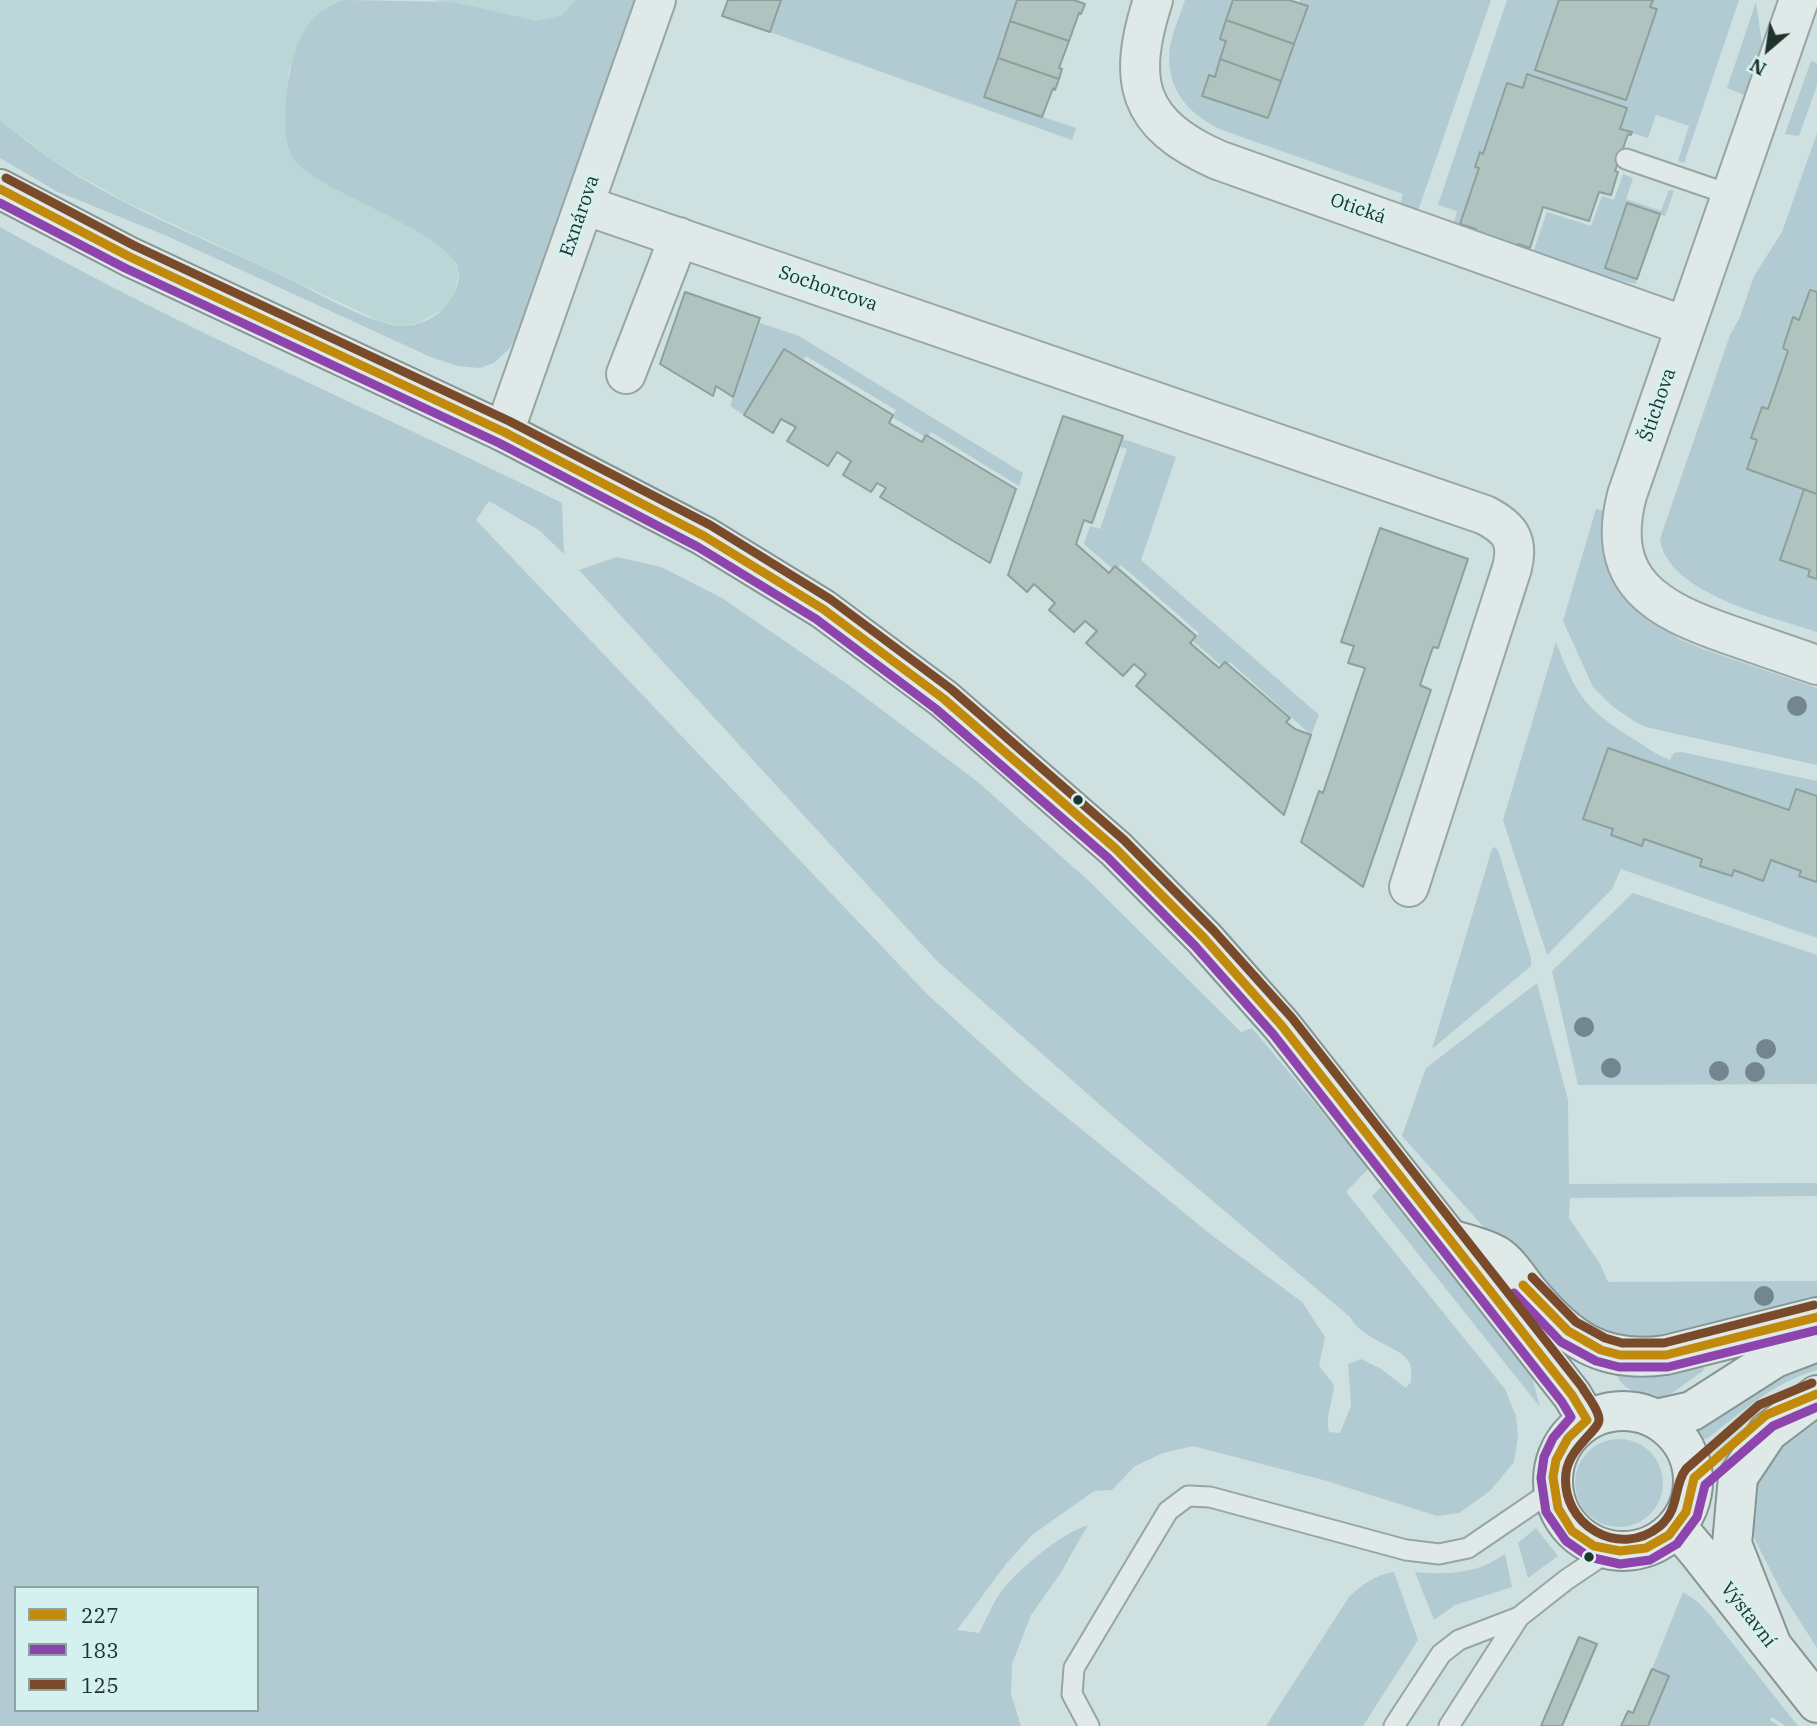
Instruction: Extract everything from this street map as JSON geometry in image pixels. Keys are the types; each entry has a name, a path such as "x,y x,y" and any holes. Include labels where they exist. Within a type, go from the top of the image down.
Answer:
{"main road":[{"name":"Exnárova","path":"504,432 656,0"},
{"name":"Otická","path":"1153,0 1141,41 1140,79 1149,106 1157,119 1184,142 1218,160 1685,326"},
{"path":"1777,0 1785,40"},
{"name":"Štichova","path":"1798,0 1627,495 1620,535 1630,570 1644,590 1661,605 1696,623 1817,665"},
{"path":"0,189 130,257 504,432 704,536 822,609 944,699 1116,849 1204,938 1282,1026 1572,1395 1587,1420"},
{"name":"Sochorcova","path":"584,205 1485,515 1501,523 1514,543 1513,568 1409,887"},
{"path":"626,374 679,237"},
{"path":"1450,1239 1498,1256 1548,1315 1562,1327 1595,1348 1620,1357 1666,1356 1817,1317"},
{"path":"1656,1419 1692,1411 1774,1358 1817,1342"},
{"path":"1694,1478 1766,1416 1817,1394"},
{"path":"1772,1646 1732,1544 1738,1476 1768,1432 1817,1394"},
{"path":"1631,1411 1656,1419 1674,1433 1689,1454 1694,1478 1690,1505 1677,1527 1664,1539 1649,1547 1626,1552 1609,1551 1587,1542 1574,1533 1560,1514 1552,1490 1554,1465 1562,1445 1573,1431 1587,1420 1608,1412 1631,1411"},
{"name":"Výstavní","path":"1677,1527 1817,1703"}],"lane":[{"path":"1626,159 1731,195"},
{"path":"1089,1726 1072,1694 1074,1668 1168,1511 1188,1496 1210,1497 1406,1550 1439,1554 1468,1548 1552,1490"},
{"path":"1394,1726 1441,1654 1459,1640 1519,1617 1609,1551"},
{"path":"1449,1726 1519,1617"}],"shaded area":[{"path":"0,0 345,0 289,69 285,120 451,256 459,271 455,292 448,306 419,323 403,326 380,321 126,202 55,162 0,120"},
{"path":"345,0 452,2 537,21 562,15 576,0 636,0 518,336 494,363 479,368 458,366 433,358 167,236 56,191 0,158 0,120 48,157 83,179 171,225 362,315 403,326 424,322 442,310 454,294 459,273 453,259 437,244 414,230 311,174 296,162 290,152 285,123 287,90 299,40 314,18 328,7"},
{"path":"434,0 576,0 562,15 537,21"},
{"path":"781,0 1017,0 984,97 1076,128 1072,140 770,32"},
{"path":"1185,0 1233,0 1220,38 1226,41 1215,77 1209,75 1202,96 1267,118 1308,7 1299,3 1300,0 1491,0 1418,211 1400,205 1403,194 1225,131 1200,118 1190,109 1175,87 1169,62 1171,41"},
{"path":"1507,0 1559,0 1535,70 1626,100 1657,10 1650,7 1653,0 1739,0 1684,163 1678,161 1689,126 1656,115 1648,138 1620,129 1627,108 1528,74 1523,88 1483,154 1479,153 1475,167 1479,168 1460,224 1454,222 1457,211 1438,205"},
{"path":"1756,2 1763,51 1747,96 1727,88"},
{"path":"1811,61 1817,63 1817,85 1799,136 1785,134"},
{"path":"1817,133 1817,292 1810,290 1799,320 1793,318 1783,348 1788,351 1768,409 1762,407 1757,440 1747,469 1804,489 1810,570 1817,579 1817,632 1750,610 1701,589 1681,575 1667,558 1660,539 1730,335 1740,317 1754,276 1782,232"},
{"path":"1623,174 1633,178 1626,199 1661,211 1669,190 1674,191 1665,216 1627,204 1605,268 1637,279 1636,284 1533,252 1547,212 1591,226 1602,196 1614,200"},
{"path":"0,227 208,335 562,503 564,554 539,530 489,501 476,520 927,994 1027,1085 1214,1237 1302,1302 1325,1337 1319,1366 1334,1385 1329,1432 1340,1433 1351,1406 1348,1364 1361,1359 1381,1369 1406,1388 1411,1382 1411,1366 1407,1358 1364,1332 1350,1317 1124,1126 938,962 579,570 617,557 661,567 722,598 850,686 978,782 1091,883 1241,1032 1252,1028 1369,1168 1346,1192 1505,1389 1516,1416 1518,1437 1514,1462 1490,1491 1459,1513 1437,1516 1327,1481 1193,1446 1163,1453 1135,1466 1112,1490 1094,1491 1032,1535 1006,1564 957,1630 979,1633 1000,1593 1018,1573 1052,1544 1088,1525 1060,1574 1031,1615 1012,1664 1011,1694 1021,1726 0,1726"},
{"path":"760,323 799,336 1023,473 1019,486 931,432 927,438 892,417 896,410 806,356 802,361 784,352 744,415 730,406"},
{"path":"1120,438 1176,457 1141,560 1319,715 1311,735 1230,662 1224,668 1193,641 1199,633 1121,565 1115,571 1084,544 1090,526 1100,529 1127,449 1117,446"},
{"path":"1596,509 1604,511 1603,526 1651,617 1665,629 1679,639 1703,649 1817,688 1817,765 1646,727 1612,706 1593,687 1563,621"},
{"path":"1556,642 1576,687 1592,708 1660,756 1670,760 1674,753 1681,752 1817,781 1817,796 1796,789 1789,810 1608,748 1583,818 1613,829 1611,835 1642,845 1644,839 1702,859 1700,866 1731,876 1734,870 1763,880 1771,860 1801,871 1799,876 1817,882 1817,938 1621,869 1612,889 1547,955 1503,820"},
{"path":"1495,847 1531,958 1531,966 1432,1049 1492,849"},
{"path":"1633,893 1817,955 1817,1084 1578,1085 1552,971"},
{"path":"1537,983 1568,1100 1569,1184 1817,1183 1817,1196 1570,1198 1569,1218 1600,1264 1608,1282 1817,1281 1817,1304 1673,1339 1616,1339 1559,1311 1402,1136 1426,1068"},
{"path":"1381,1187 1532,1377 1540,1407 1372,1196"},
{"path":"1817,1353 1817,1370 1773,1390 1708,1438 1700,1440 1696,1430"},
{"path":"1701,1365 1703,1371 1662,1400 1629,1389 1616,1373"},
{"path":"1817,1416 1817,1648 1782,1593 1753,1536 1750,1499 1773,1442"},
{"path":"1619,1439 1636,1443 1650,1452 1659,1466 1663,1483 1659,1500 1650,1514 1636,1523 1619,1527 1602,1523 1588,1514 1579,1500 1575,1483 1579,1466 1588,1452 1602,1443"},
{"path":"1536,1528 1558,1556 1528,1578 1518,1543"},
{"path":"1505,1554 1512,1587 1455,1605 1434,1620 1415,1572 1462,1572 1484,1566"},
{"path":"1394,1572 1418,1640 1363,1726 1266,1726 1349,1597 1370,1581"},
{"path":"1683,1592 1698,1602 1710,1615 1798,1726 1786,1726 1772,1717 1770,1720 1779,1726 1648,1726 1669,1677 1652,1669"}],"building":[{"path":"728,0 781,0 770,32 722,16"},
{"path":"1017,0 1074,0 1085,4 1069,41 1010,21"},
{"path":"1233,0 1289,0 1308,6 1294,44 1226,20"},
{"path":"1559,0 1653,0 1650,7 1657,9 1626,100 1535,70"},
{"path":"1226,20 1294,44 1281,81 1220,59 1226,41 1220,39"},
{"path":"1010,21 1069,41 1059,68 1062,69 1059,79 998,58"},
{"path":"998,58 1059,79 1042,117 984,97"},
{"path":"1220,59 1281,81 1268,118 1202,96 1209,75 1215,77"},
{"path":"1527,74 1627,108 1620,129 1632,132 1631,135 1628,134 1615,171 1618,172 1611,195 1599,192 1589,221 1543,207 1530,248 1518,244 1517,247 1475,233 1476,229 1460,224 1479,168 1475,167 1480,152 1483,154 1507,83 1523,88"},
{"path":"1627,203 1660,214 1637,279 1605,268"},
{"path":"1810,290 1817,292 1817,494 1747,469 1757,440 1751,438 1762,407 1768,409 1788,351 1783,348 1793,317 1799,320"},
{"path":"685,292 760,318 733,397 716,386 713,396 660,364"},
{"path":"784,349 893,415 889,423 922,442 926,435 1016,489 990,563 880,497 886,488 877,483 871,492 843,475 851,461 837,452 828,466 787,441 796,427 781,419 773,433 744,415"},
{"path":"1063,416 1123,436 1092,523 1084,520 1076,544 1109,573 1115,566 1196,636 1190,643 1219,668 1225,662 1290,718 1286,722 1311,735 1284,815 1136,686 1146,674 1134,664 1123,676 1086,643 1097,631 1085,621 1074,632 1049,610 1055,603 1034,584 1027,592 1008,575"},
{"path":"1804,489 1817,494 1817,579 1808,576 1810,570 1780,560"},
{"path":"1380,528 1468,559 1438,648 1433,647 1420,685 1431,690 1363,887 1301,842 1319,791 1323,793 1365,668 1348,663 1354,646 1341,642"},
{"path":"1608,748 1789,810 1796,789 1817,796 1817,882 1799,876 1801,871 1771,860 1763,881 1734,870 1732,876 1700,866 1702,859 1644,839 1642,846 1611,835 1613,829 1583,819"},
{"path":"1579,1637 1597,1644 1562,1726 1541,1726"},
{"path":"1652,1669 1669,1676 1648,1726 1621,1726 1628,1711 1633,1713"}],"transit line":[{"name":"125","path":"6,178 135,246 509,421 710,525 830,599 951,689 1124,840 1213,930 1292,1018 1582,1387 1599,1420 1568,1464 1567,1491 1572,1508 1582,1521 1595,1531 1611,1538 1627,1539 1644,1536 1660,1526 1671,1512 1686,1469 1759,1405 1812,1383"},
{"name":"227","path":"0,189 130,257 504,432 704,536 823,609 944,699 1116,849 1204,938 1282,1026 1572,1395 1587,1420 1568,1438 1556,1460 1553,1477 1558,1508 1572,1531 1594,1546 1620,1551 1646,1548 1669,1535 1686,1512 1694,1478 1766,1415 1817,1394"},
{"name":"183","path":"0,203 125,268 499,443 698,547 816,619 936,709 1108,858 1195,946 1273,1034 1562,1402 1571,1417 1553,1438 1544,1457 1541,1478 1546,1512 1566,1541 1589,1557 1620,1564 1650,1560 1677,1544 1697,1517 1705,1485 1773,1426 1817,1407"},
{"name":"125","path":"1532,1277 1576,1322 1605,1338 1622,1343 1664,1343 1814,1305"},
{"name":"227","path":"1523,1285 1568,1331 1601,1350 1620,1355 1666,1355 1817,1317"},
{"name":"183","path":"1514,1293 1561,1342 1596,1361 1619,1367 1668,1367 1817,1330"}]}
